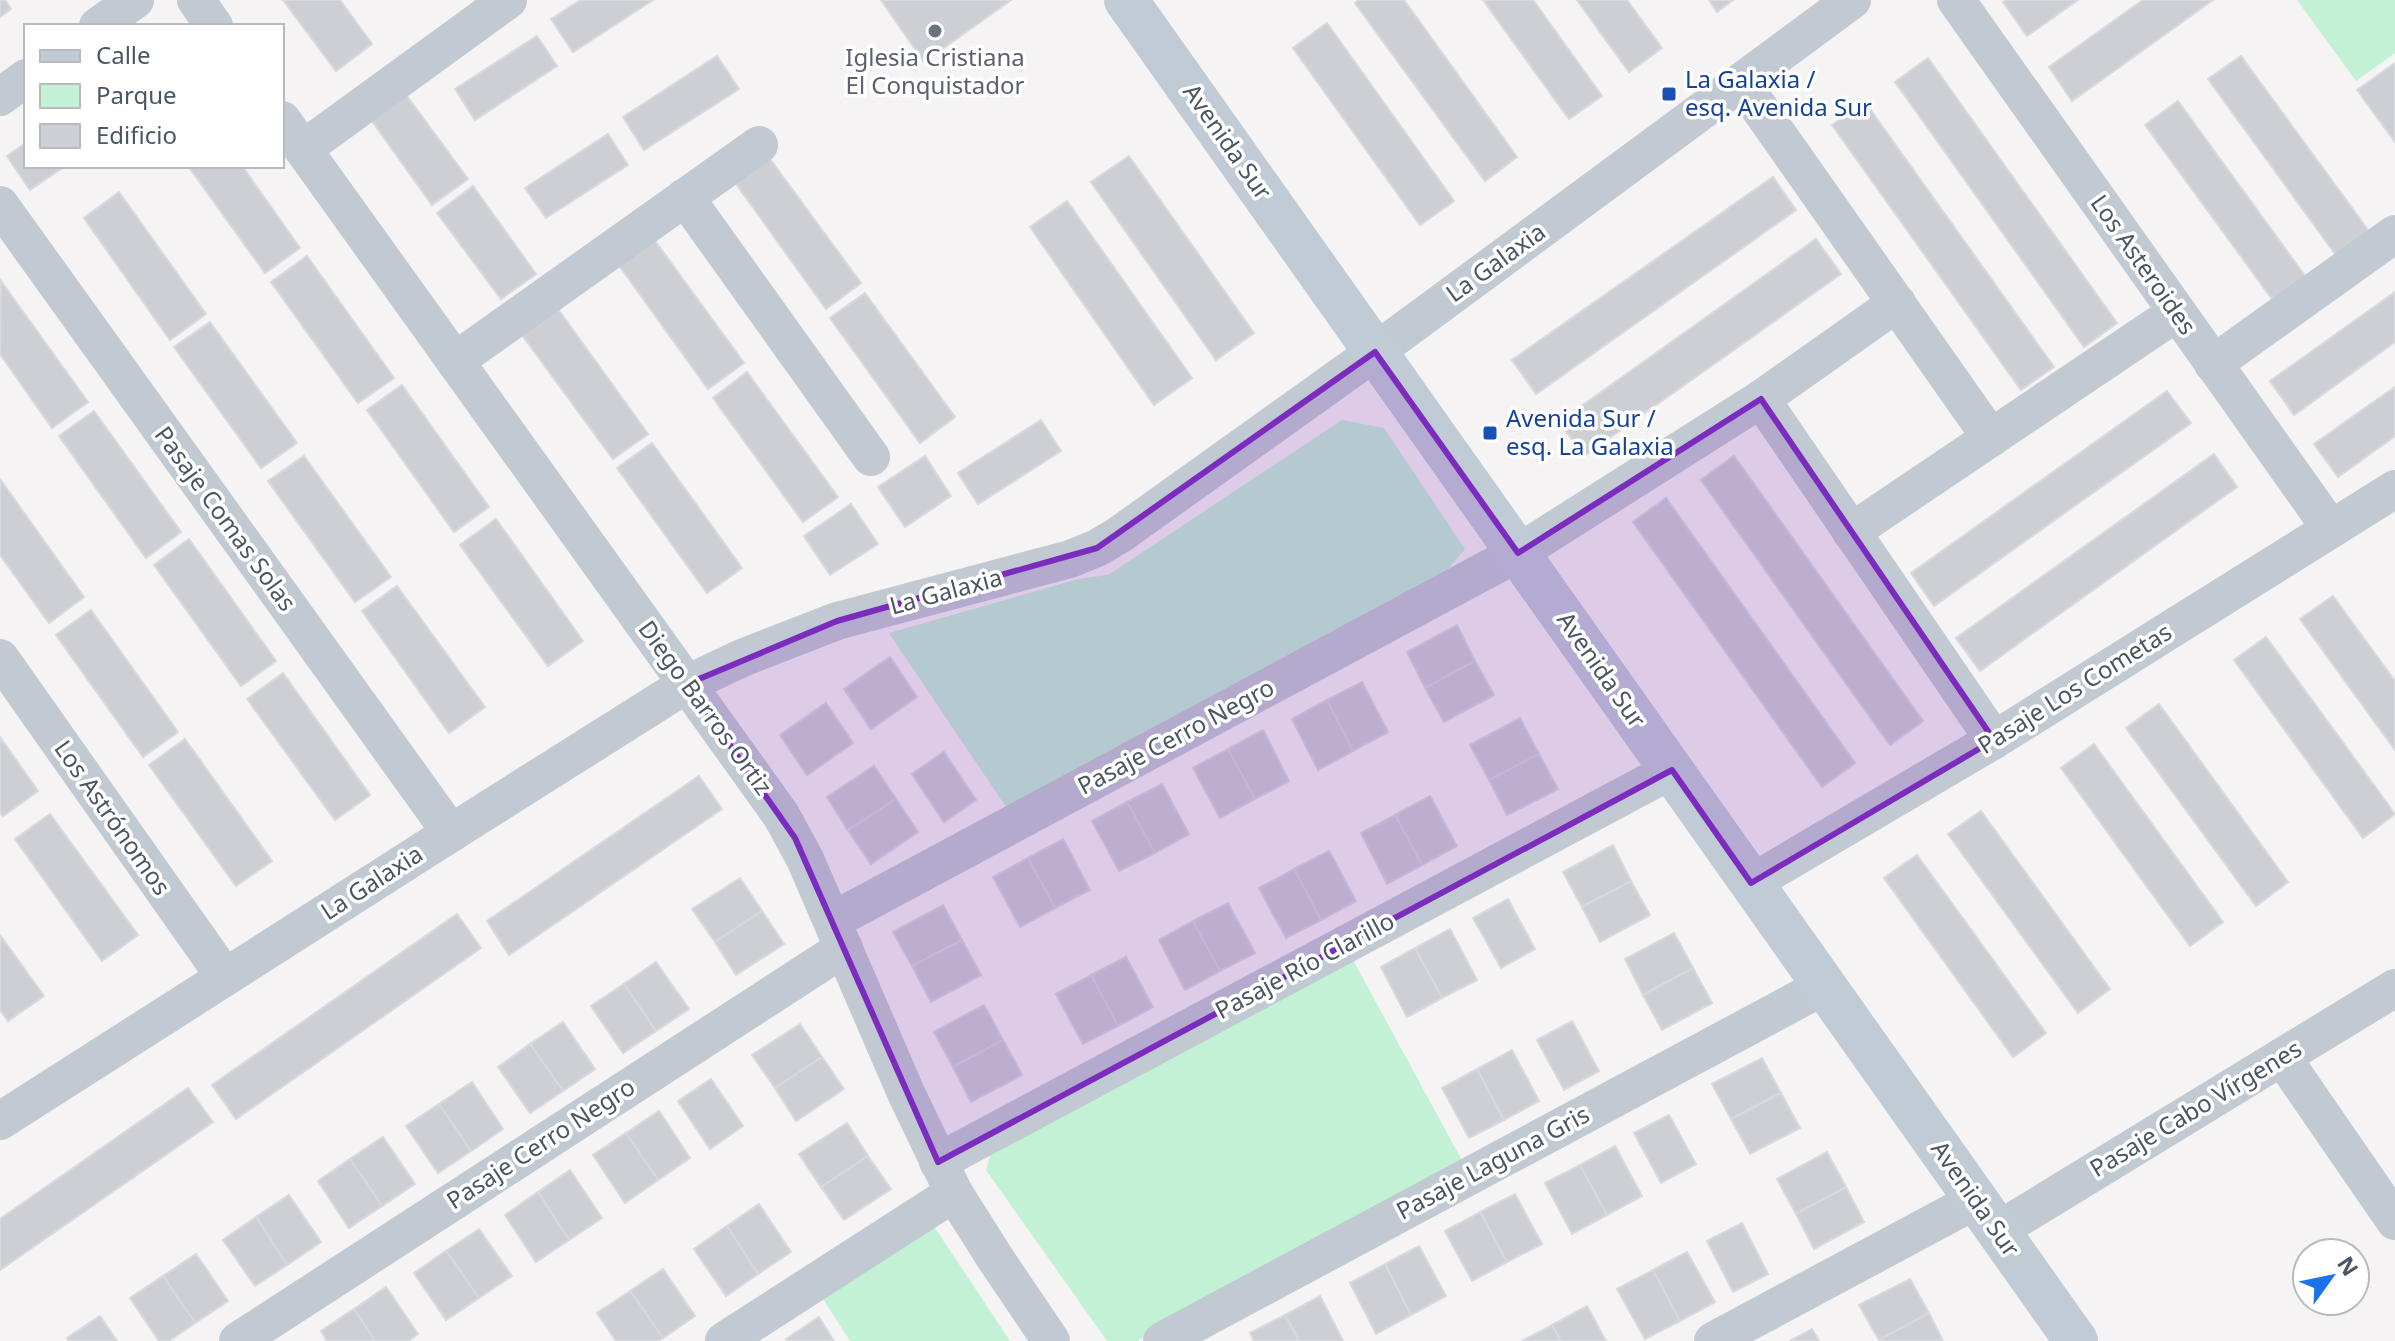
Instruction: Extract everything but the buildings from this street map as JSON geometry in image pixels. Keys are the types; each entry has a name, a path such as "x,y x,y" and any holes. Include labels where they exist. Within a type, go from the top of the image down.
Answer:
{"street":[{"path":"101,24 135,0"},
{"path":"196,0 213,24"},
{"path":"292,135 508,0"},
{"name":"Avenida Sur","path":"1126,0 2076,1341"},
{"name":"La Galaxia","path":"0,1121 687,684 754,652 837,621 1060,562 1097,548 1143,519 1375,352 1852,0"},
{"name":"Los Asteroides","path":"1956,0 2331,529"},
{"path":"0,97 24,79"},
{"path":"1741,82 1991,438"},
{"name":"Diego Barros Ortiz","path":"292,135 781,815 805,859 906,1093 946,1177 995,1258 1051,1341"},
{"path":"455,361 759,145"},
{"path":"685,197 871,457"},
{"name":"Pasaje Comas Solas","path":"0,205 451,833"},
{"path":"2213,364 2395,234"},
{"name":"Pasaje Cerro Negro","path":"238,1341 838,934 1518,553 1761,399 1897,303"},
{"path":"1851,532 2176,313"},
{"path":"1761,399 1994,740"},
{"name":"Pasaje Los Cometas","path":"1751,883 1994,740 2395,489"},
{"name":"Los Astrónomos","path":"0,658 225,977"},
{"name":"Pasaje Río Clarillo","path":"724,1341 946,1177 1672,770"},
{"name":"Pasaje Laguna Gris","path":"1162,1341 1824,986"},
{"name":"Pasaje Cabo Vírgenes","path":"1713,1341 1987,1216 2282,1057 2395,988"},
{"path":"2282,1057 2395,1221"}],"highlighted area":[{"path":"1375,352 1518,553 1761,399 1994,740 1751,883 1672,770 938,1162 795,838 687,684 837,621 1097,548"}],"green space":[{"path":"2297,0 2395,0 2395,53 2356,81"},
{"path":"1342,420 1384,428 1465,549 1448,569 1006,807 889,633 1078,579 1108,575"},
{"path":"1353,960 1465,1166 1137,1341 1107,1341 986,1170 991,1153"},
{"path":"933,1225 1010,1341 850,1341 823,1299"}],"place":[{"name":"Iglesia Cristiana El Conquistador","path":"935,31"},
{"name":"La Galaxia / esq. Avenida Sur","path":"1669,94"},
{"name":"Avenida Sur / esq. La Galaxia","path":"1490,433"}]}
